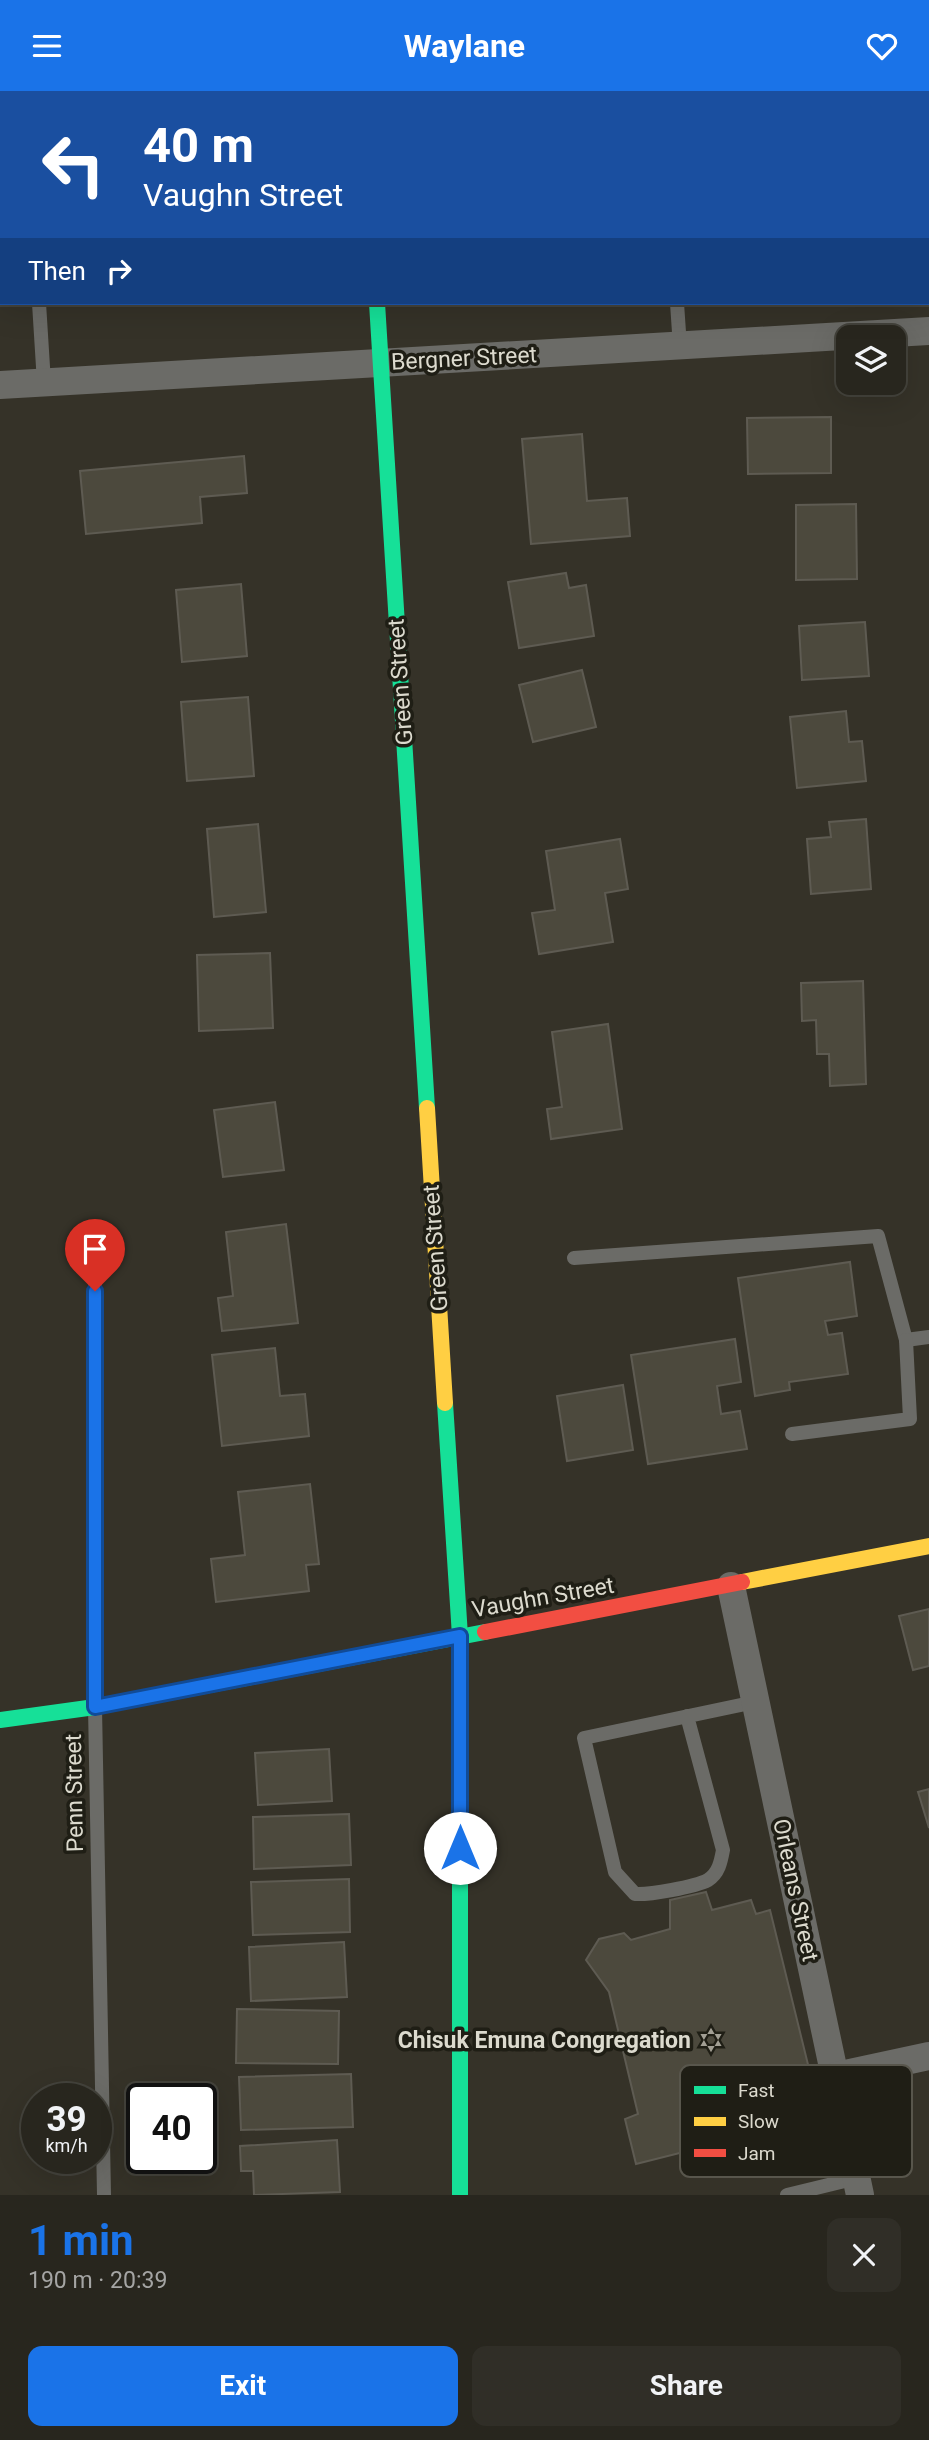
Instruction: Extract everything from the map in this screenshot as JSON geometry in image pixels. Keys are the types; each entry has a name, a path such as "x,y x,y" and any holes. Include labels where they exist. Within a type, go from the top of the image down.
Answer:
{"street":[{"name":"Green Street","path":"377,305 460,1636 460,2195"},
{"name":"Bergner Street","path":"0,385 929,331"},
{"name":"Vaughn Street","path":"0,1720 95,1707 929,1546"},
{"name":"Orleans Street","path":"731,1586 834,2065"},
{"path":"887,2065 929,2056"}],"lane":[{"path":"39,305 44,383"},
{"path":"677,305 680,347"},
{"path":"573,1258 878,1236 906,1340 910,1419 792,1434"},
{"name":"Penn Street","path":"95,1263 95,1707 104,2195"},
{"path":"906,1340 929,1337"},
{"path":"687,1716 723,1850 719,1868 708,1879 649,1895 635,1894 615,1872 584,1738 687,1716 755,1702"},
{"path":"788,2195 858,2187"}],"building":[{"path":"831,417 831,473 748,474 747,418"},
{"path":"582,434 587,501 627,498 630,536 531,544 522,439"},
{"path":"244,456 247,493 200,497 202,523 86,534 80,471"},
{"path":"856,504 857,579 796,580 796,505"},
{"path":"566,573 569,588 586,585 594,636 519,648 508,582"},
{"path":"241,584 247,656 182,662 176,590"},
{"path":"865,622 869,676 802,680 799,626"},
{"path":"582,670 596,727 533,742 519,685"},
{"path":"248,697 254,776 187,781 181,702"},
{"path":"846,711 849,742 862,741 866,781 797,788 790,717"},
{"path":"866,819 871,889 811,894 807,839 831,837 829,822"},
{"path":"258,824 266,912 214,917 207,829"},
{"path":"620,839 628,889 605,893 613,942 539,954 532,913 555,910 546,851"},
{"path":"270,953 273,1028 199,1031 197,955"},
{"path":"863,981 866,1084 830,1086 829,1054 817,1054 816,1020 802,1021 801,983"},
{"path":"608,1024 622,1129 551,1139 547,1109 562,1107 552,1032"},
{"path":"275,1102 284,1170 223,1177 214,1110"},
{"path":"286,1224 298,1323 222,1331 218,1298 233,1296 226,1232"},
{"path":"850,1262 857,1316 825,1321 828,1335 842,1333 848,1374 789,1382 790,1390 755,1396 738,1278"},
{"path":"735,1339 741,1382 717,1386 721,1414 740,1411 747,1449 648,1464 631,1355"},
{"path":"275,1348 280,1396 305,1394 309,1436 222,1446 212,1355"},
{"path":"623,1385 633,1450 567,1461 557,1396"},
{"path":"310,1484 319,1564 306,1565 309,1591 216,1602 211,1559 245,1555 238,1492"},
{"path":"929,1609 929,1666 913,1670 899,1616"},
{"path":"329,1749 332,1801 258,1805 255,1753"},
{"path":"929,1789 929,1828 918,1792"},
{"path":"349,1814 351,1865 254,1869 253,1817"},
{"path":"349,1879 350,1932 253,1935 251,1882"},
{"name":"Chisuk Emuna Congregation","path":"706,1892 712,1910 751,1900 756,1914 770,1910 808,2065 680,2065 680,2153 636,2164 625,2119 638,2114 609,1992 586,1960 599,1939 624,1933 631,1940 670,1929 670,1900"},
{"path":"344,1942 347,1997 251,2001 249,1947"},
{"path":"237,2009 339,2011 338,2064 236,2063"},
{"path":"351,2074 353,2127 241,2130 239,2077"},
{"path":"337,2140 340,2192 254,2195 253,2171 241,2171 240,2146"}],"traffic: fast":[{"path":"377,305 427,1108"},
{"path":"445,1403 460,1636 460,2195"},
{"path":"0,1720 95,1707 485,1632"}],"traffic: slow":[{"path":"427,1108 445,1403"},
{"path":"742,1582 929,1546"}],"traffic: jam":[{"path":"485,1632 742,1582"}],"place":[{"name":"Chisuk Emuna Congregation","path":"711,2040"}],"route":[{"path":"95,1291 95,1707 460,1636 460,1848"}]}
